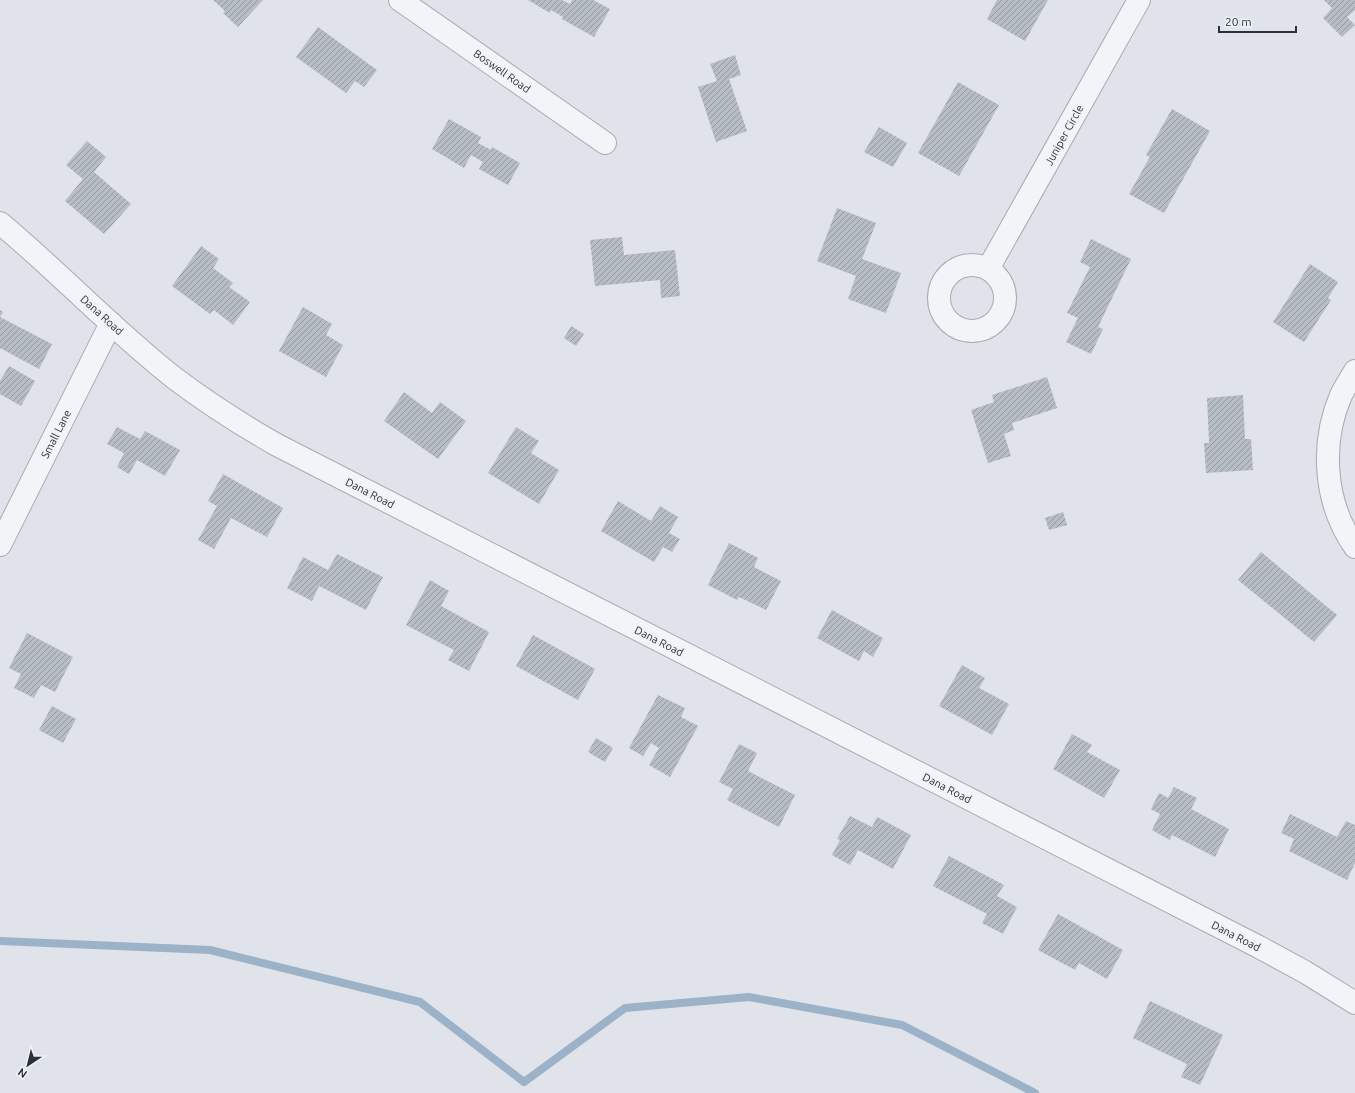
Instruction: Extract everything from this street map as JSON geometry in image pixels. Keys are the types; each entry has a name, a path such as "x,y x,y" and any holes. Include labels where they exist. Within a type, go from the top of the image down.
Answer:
{"street":[{"name":"Boswell Road","path":"400,0 604,143"},
{"name":"Juniper Circle","path":"988,269 1139,0"},
{"name":"Dana Road","path":"0,223 172,376 238,423 276,445 1259,947 1304,972 1355,1004"},
{"name":"Small Lane","path":"0,545 111,323"},
{"path":"1355,371 1342,394 1332,424 1328,463 1330,487 1336,510 1355,547"}],"building":[{"path":"213,0 263,0 238,27 223,13 225,11"},
{"path":"528,0 562,0 570,4 572,0 593,0 610,9 594,37 562,19 563,17 551,10 550,13"},
{"path":"997,0 1048,0 1025,41 987,19"},
{"path":"1324,0 1355,0 1355,10 1347,17 1355,25 1342,37 1323,18 1332,8"},
{"path":"318,27 377,70 364,87 355,81 346,93 296,57"},
{"path":"735,55 741,75 729,79 747,131 716,142 698,87 717,81 710,64"},
{"path":"958,82 999,105 959,176 918,153"},
{"path":"1172,109 1210,131 1164,213 1129,194 1150,157 1146,155"},
{"path":"449,119 481,137 478,143 491,150 492,147 520,163 508,185 479,169 483,162 471,155 464,168 432,149"},
{"path":"879,127 907,143 893,167 864,152"},
{"path":"87,141 106,157 94,172 131,204 104,234 65,201 83,179 66,165"},
{"path":"837,208 876,223 862,259 901,273 886,313 848,299 856,276 817,261"},
{"path":"622,237 624,255 675,250 680,296 661,298 660,280 595,286 590,240"},
{"path":"1091,239 1131,259 1098,327 1103,329 1091,354 1066,342 1078,318 1067,313 1090,267 1080,262"},
{"path":"201,246 219,259 213,268 233,283 229,287 250,302 233,325 214,310 210,314 172,286"},
{"path":"1310,264 1338,282 1328,298 1331,300 1304,342 1273,322"},
{"path":"303,307 332,324 326,335 343,345 326,377 279,351"},
{"path":"0,310 3,312 0,317"},
{"path":"0,317 52,344 39,369 0,348"},
{"path":"571,326 584,334 576,346 564,338"},
{"path":"9,366 35,381 21,406 0,394 0,381"},
{"path":"1047,377 1057,408 1012,423 1014,430 1004,434 1011,456 988,463 971,410 994,402 992,395"},
{"path":"404,392 432,413 440,402 466,421 438,459 384,421"},
{"path":"1243,395 1245,439 1251,439 1253,470 1206,473 1204,443 1209,443 1207,398"},
{"path":"117,427 140,439 145,431 180,450 165,476 137,460 129,474 117,467 124,453 107,444"},
{"path":"516,427 539,441 531,453 559,470 539,504 488,473"},
{"path":"223,474 283,508 267,537 231,518 214,549 198,540 217,506 208,501"},
{"path":"618,501 651,521 660,506 678,517 669,533 680,539 672,552 663,547 654,562 601,531"},
{"path":"1063,512 1067,525 1049,530 1045,518"},
{"path":"729,543 758,558 754,567 781,581 766,610 739,597 737,600 708,585"},
{"path":"1261,552 1337,615 1314,642 1238,580"},
{"path":"337,554 383,577 366,610 319,586 312,601 287,588 303,557 328,570"},
{"path":"430,580 449,591 441,606 489,632 469,671 448,660 454,650 406,625"},
{"path":"832,610 883,638 873,657 864,651 859,661 817,638"},
{"path":"27,633 73,657 55,692 41,685 34,698 14,688 21,674 9,668"},
{"path":"533,635 595,669 578,700 516,666"},
{"path":"962,665 985,678 979,688 1009,704 992,735 939,706"},
{"path":"658,695 685,708 681,717 698,726 670,777 649,765 659,748 651,743 643,756 629,748"},
{"path":"52,706 76,719 63,743 39,730"},
{"path":"1072,734 1092,745 1087,752 1120,770 1104,798 1053,769"},
{"path":"596,738 613,748 605,762 588,752"},
{"path":"739,744 757,753 748,771 795,795 779,827 727,800 733,789 719,782"},
{"path":"1174,787 1197,798 1191,809 1229,829 1215,857 1172,835 1170,840 1152,830 1160,814 1151,809 1159,793 1168,798"},
{"path":"1290,814 1337,837 1346,821 1355,825 1355,863 1347,880 1289,851 1294,839 1281,833"},
{"path":"850,816 872,827 877,817 911,835 893,869 858,850 850,865 832,855 840,840 837,839"},
{"path":"949,856 1004,885 997,896 1017,907 1003,934 982,923 987,914 933,886"},
{"path":"1058,914 1123,950 1107,979 1079,963 1075,970 1038,950"},
{"path":"1150,1001 1223,1035 1200,1085 1181,1077 1187,1064 1133,1038"}],"waterway":[{"path":"0,941 210,950 420,1002 524,1082 625,1008 749,997 902,1025 1035,1093"}]}
